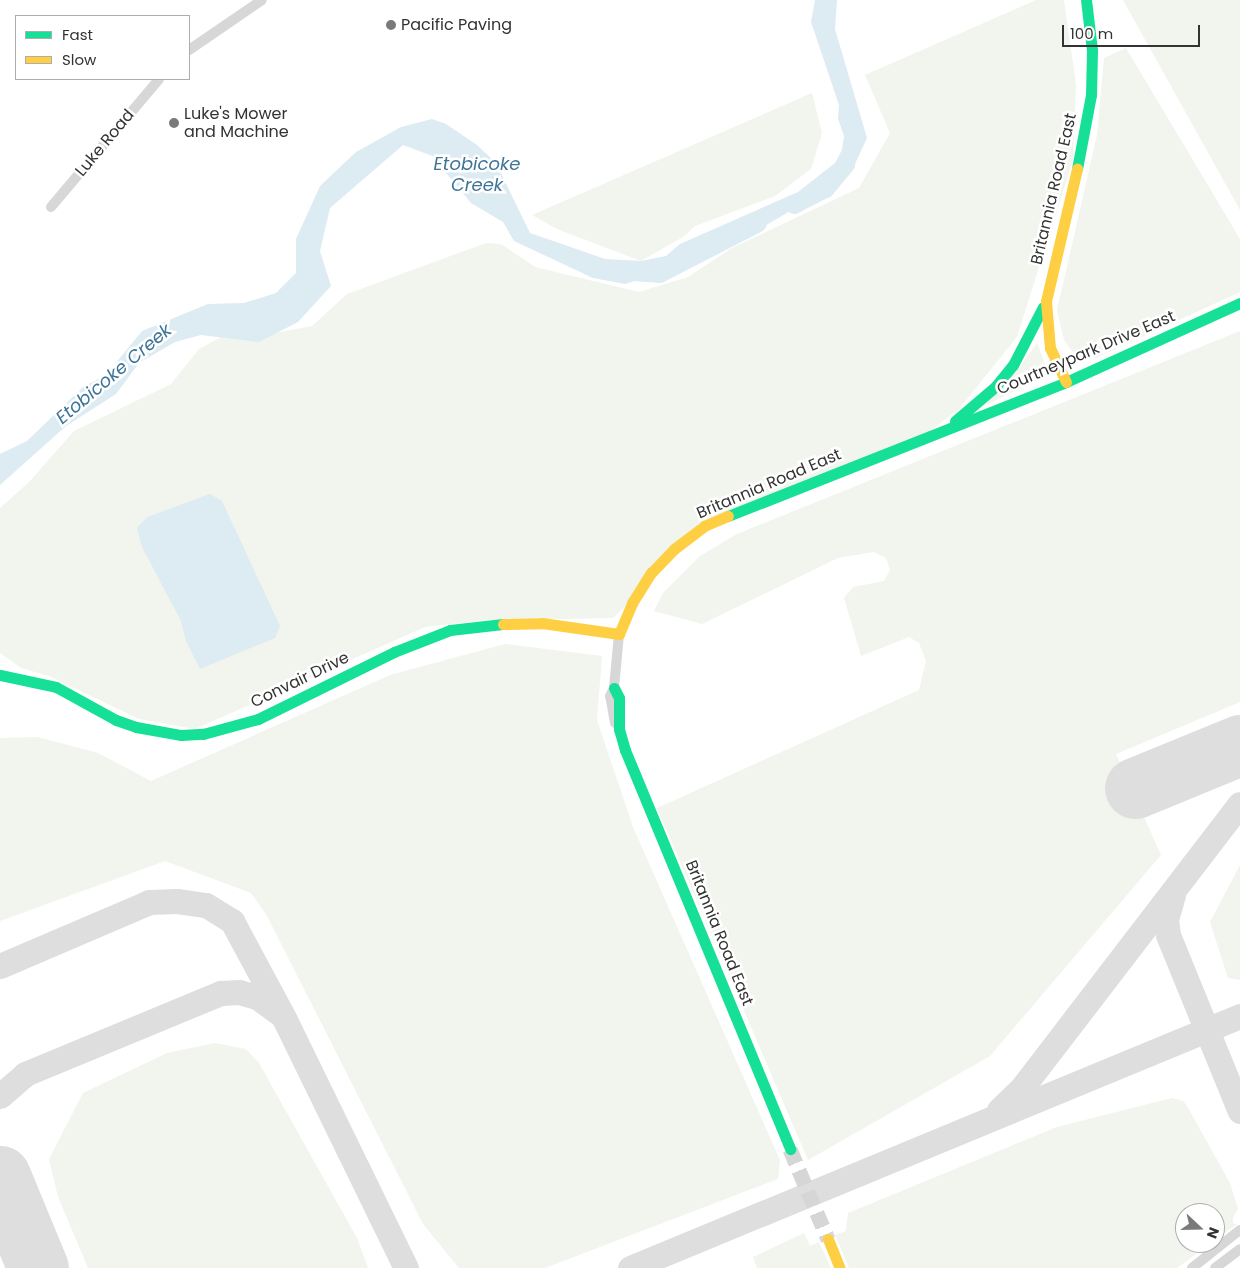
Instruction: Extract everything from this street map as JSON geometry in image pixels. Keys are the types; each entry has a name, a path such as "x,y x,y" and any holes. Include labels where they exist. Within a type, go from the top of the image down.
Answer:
{"street":[{"path":"190,49 262,0"},
{"name":"Britannia Road East","path":"1066,382 1050,348 1046,301 1085,135 1091,95 1092,50 1086,0"},
{"name":"Luke Road","path":"51,207 158,80"},
{"path":"943,430 988,393 1014,365 1046,301"},
{"name":"Courtneypark Drive East","path":"943,430 1066,382 1240,303"},
{"name":"Britannia Road East","path":"790,1149 619,729 619,698 614,688 619,634 632,603 651,573 674,548 704,526 943,430"},
{"name":"Convair Drive","path":"0,675 56,687 116,720 136,727 180,735 203,734 258,719 394,652 450,630 485,624 542,623 619,634"},
{"path":"1192,1268 1240,1230"},
{"path":"828,1239 840,1268"},
{"path":"1215,1268 1240,1249"}],"shaded area":[{"path":"1036,0 1064,0 1076,85 1073,160 1017,337 959,409 914,443 708,524 613,618 486,620 425,627 195,729 139,719 49,676 21,668 0,653 0,508 29,482 74,431 171,384 199,349 221,337 254,337 312,326 347,294 486,243 501,244 535,267 639,292 688,277 732,248 859,188 890,133 865,75"},
{"path":"1123,0 1240,0 1240,210"},
{"path":"1126,48 1240,239 1240,292 1096,358 1077,358 1064,340 1057,310 1097,135 1104,58"},
{"path":"812,93 822,133 811,169 775,196 695,226 683,237 641,261 557,229 532,215"},
{"path":"1240,331 1240,702 1116,754 1161,855 990,1056 808,1160 657,808 919,690 926,661 919,643 909,637 861,656 844,598 853,587 884,581 890,570 886,558 874,552 838,558 702,624 654,611 663,593 700,556 737,534"},
{"path":"1037,343 1049,374 984,406 1018,369"},
{"path":"505,644 602,656 597,720 633,827 780,1160 778,1179 545,1268 459,1268 423,1224 266,914 251,893 165,861 0,921 0,738 38,737 98,753 151,781 390,675"},
{"path":"1240,865 1240,980 1228,978 1210,922"},
{"path":"215,1043 246,1049 259,1063 357,1238 368,1268 88,1268 58,1197 49,1159 83,1093 167,1053"},
{"path":"1172,1098 1183,1101 1230,1183 1238,1209 1233,1218 1233,1223 1237,1224 1225,1233 1225,1203 1175,1203 1175,1253 1197,1253 1177,1268 849,1268 835,1235 846,1231 848,1213 1057,1127"},
{"path":"804,1233 810,1246 819,1242 831,1268 757,1268 753,1257"}],"water":[{"name":"Etobicoke Creek","path":"815,0 837,0 835,29 867,138 854,166 809,200 768,224 711,245 670,270 625,284 593,278 514,241 503,222 471,203 442,168 438,158 403,145 330,208 320,251 331,286 298,322 259,342 201,335 175,342 139,363 116,394 66,426 0,485 0,454 27,441 83,387 106,375 142,331 208,304 244,303 276,293 296,273 296,239 320,186 356,152 401,127 432,119 446,124 477,145 496,163 530,233 605,259 641,261 666,256 680,244 798,192 835,163 842,150 844,136 838,119 839,105 811,22"},
{"path":"210,494 222,501 280,626 275,638 200,669 186,641 181,621 142,547 137,528 147,517"}],"waterway":[{"name":"Etobicoke Creek","path":"794,206 826,190 847,165"},
{"name":"Etobicoke Creek","path":"633,273 660,275 759,224"}],"taxiway":[{"path":"999,1110 1021,1089 1240,804"},
{"path":"1173,895 1166,920 1168,935 1240,1111"},
{"path":"0,966 149,902 177,901 206,905 232,921 285,1020 406,1268"},
{"path":"0,1096 25,1074 221,993 239,992 257,997 280,1014"},
{"path":"630,1268 1240,1016"}],"runway":[{"path":"1135,788 1240,745"},
{"path":"0,1176 38,1268"}],"tunnel":[{"path":"790,1149 828,1239"}],"traffic: fast":[{"path":"1077,169 1091,95 1092,50 1086,0"},
{"path":"728,516 1066,382 1240,303"},
{"path":"955,421 995,387 1013,365 1043,307"},
{"path":"0,675 56,687 116,720 136,727 181,735 203,734 258,719 394,652 450,630 503,624"},
{"path":"614,688 619,698 619,729 625,750 790,1149"}],"traffic: slow":[{"path":"1066,382 1050,348 1046,301 1077,169"},
{"path":"503,624 542,623 619,634 632,603 651,573 674,549 704,526 728,516"},
{"path":"828,1239 840,1268"}],"place":[{"name":"Pacific Paving","path":"391,25"},
{"name":"Luke's Mower and Machine","path":"174,123"}]}
